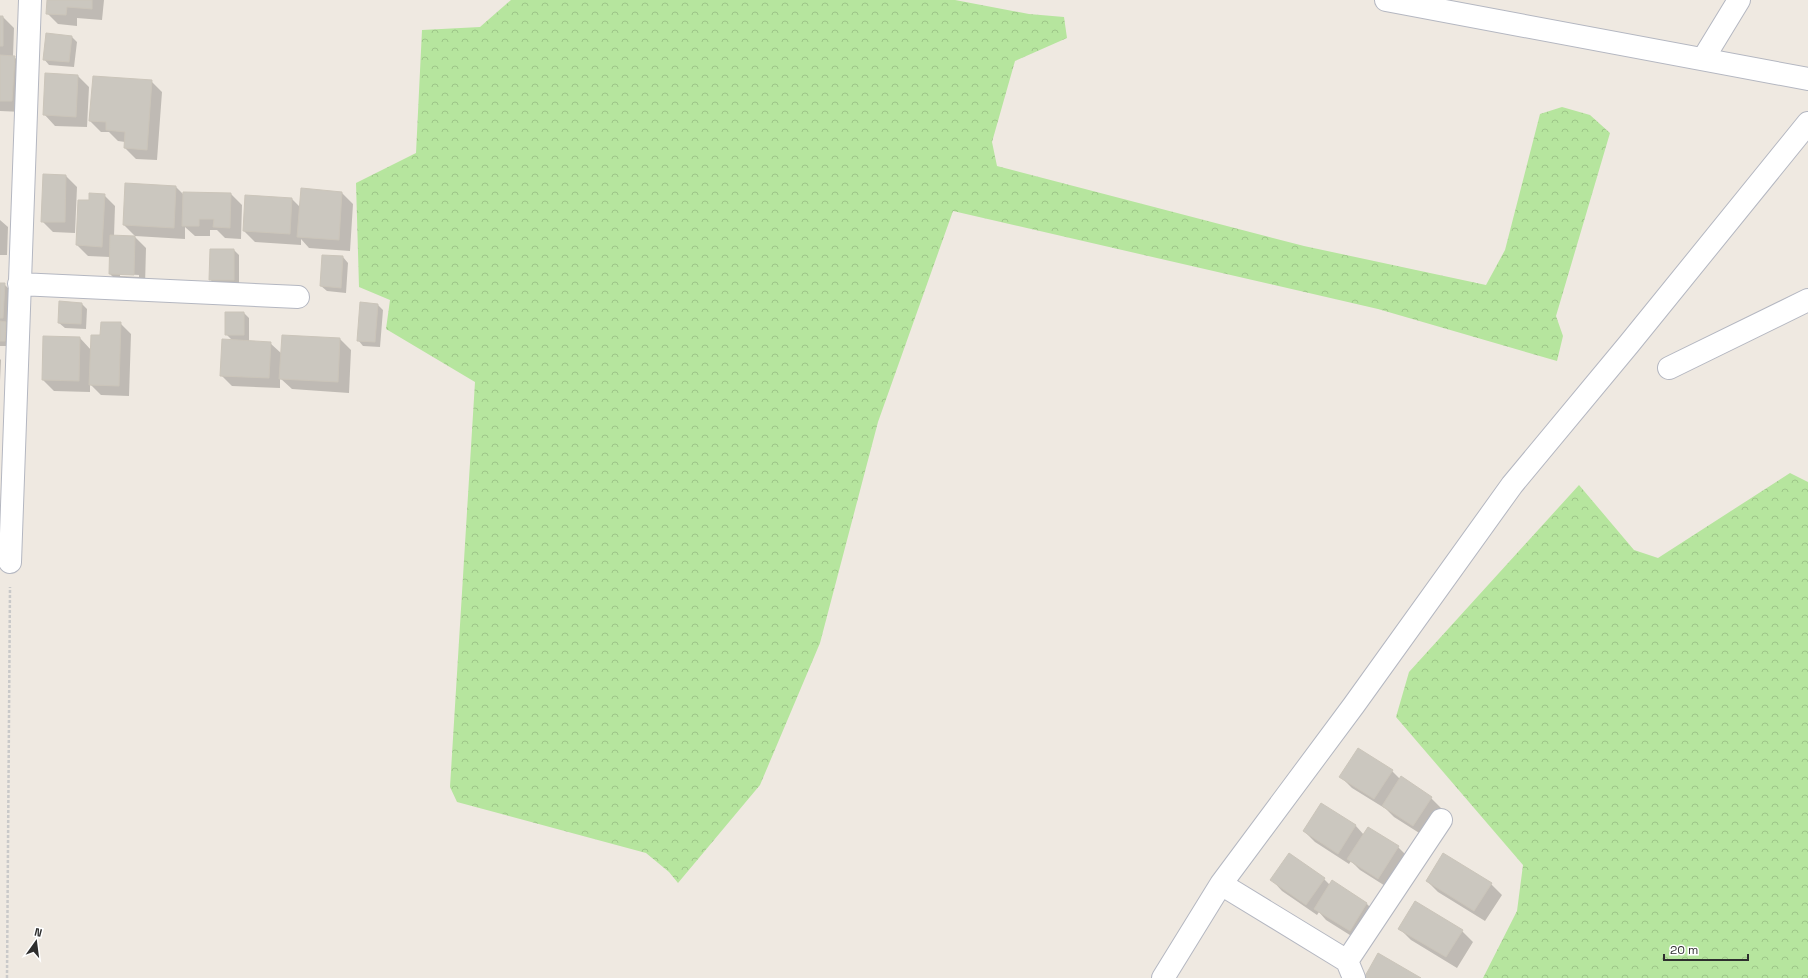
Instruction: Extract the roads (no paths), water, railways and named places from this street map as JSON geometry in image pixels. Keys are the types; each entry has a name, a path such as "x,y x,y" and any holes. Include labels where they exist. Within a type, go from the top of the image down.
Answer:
{"street":[{"path":"10,562 30,0"},
{"path":"1386,0 1424,3 1808,79"},
{"path":"1703,59 1739,0"},
{"path":"1163,978 1221,884 1354,705 1512,485 1639,332 1808,123"},
{"path":"19,284 298,297"},
{"path":"1669,368 1808,300"},
{"path":"1221,884 1350,970 1441,820"}]}
